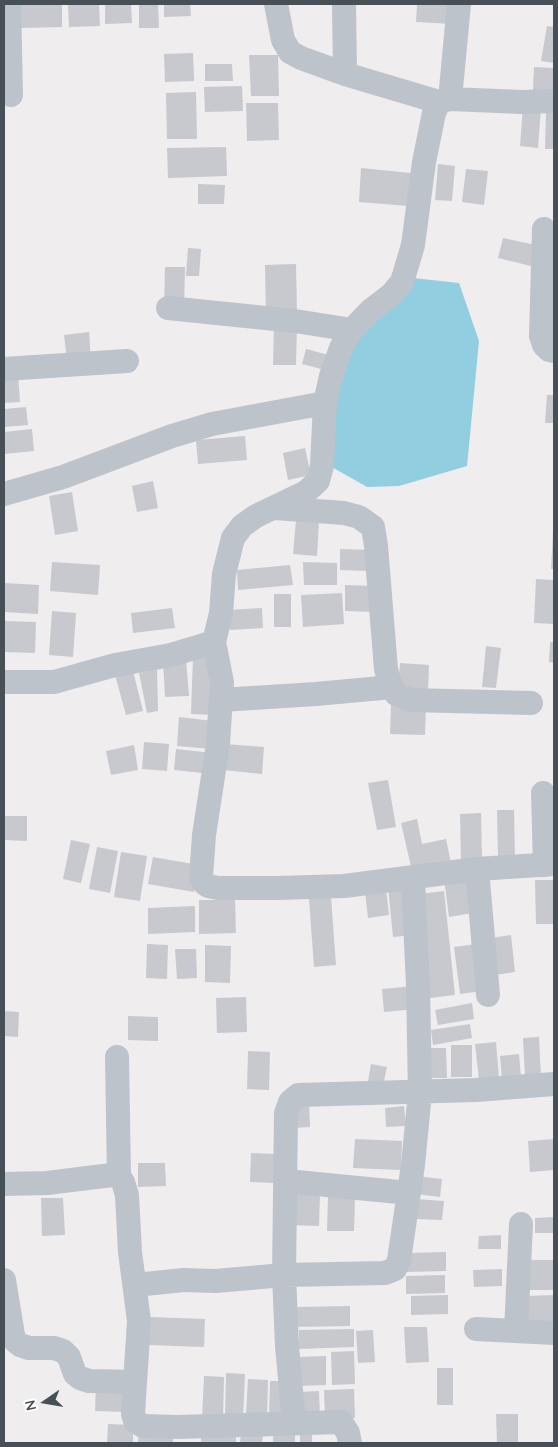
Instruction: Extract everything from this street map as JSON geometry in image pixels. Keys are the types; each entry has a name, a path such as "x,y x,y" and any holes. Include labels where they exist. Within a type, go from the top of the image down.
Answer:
{"street":[{"path":"9,4 7,29 11,95"},
{"path":"276,4 284,40 290,52 301,58 346,74 445,101 554,101"},
{"path":"344,4 346,74"},
{"path":"459,4 445,101 434,113 424,162 413,245 402,282 392,294 370,311 352,330 341,348 331,376 326,403 322,466 318,481 306,492 256,516 242,526 233,538 224,574 221,613 214,642 222,682 218,744 204,835 201,877 208,886 218,888 344,886 477,869 550,865 544,793"},
{"path":"544,229 542,336 544,345 549,350 554,351"},
{"path":"168,308 295,321 352,330"},
{"path":"4,369 127,362"},
{"path":"4,494 63,477 172,436 212,424 326,403"},
{"path":"273,508 344,513 359,517 373,527 386,669 396,694 410,700 531,703"},
{"path":"4,682 54,682 115,665 171,655 214,642"},
{"path":"221,700 392,687"},
{"path":"477,869 488,995"},
{"path":"135,1284 184,1280 216,1281 284,1275 385,1273 395,1269 399,1260 409,1193 420,1092 413,878"},
{"path":"117,1057 119,1177"},
{"path":"294,1423 287,1346 284,1275 286,1113 290,1102 298,1096 528,1087 554,1084"},
{"path":"4,1184 47,1183 112,1175 119,1177 123,1182 127,1195 130,1252 140,1321 133,1414 135,1421 143,1426 178,1435 294,1423 341,1422 348,1433 350,1443"},
{"path":"286,1181 409,1193"},
{"path":"516,1331 521,1224"},
{"path":"4,1280 6,1310 13,1335 20,1346 54,1348 64,1351 69,1357 75,1374 80,1378 90,1381 135,1382"},
{"path":"476,1329 554,1332"}],"water":[{"path":"404,277 459,283 479,341 467,466 399,486 367,487 330,466 335,353"}],"building":[{"path":"20,4 62,4 62,27 21,28"},
{"path":"68,4 99,4 100,26 69,27"},
{"path":"105,4 131,4 132,23 105,24"},
{"path":"139,4 158,4 159,28 139,28"},
{"path":"164,4 190,4 191,16 164,17"},
{"path":"417,4 454,4 453,24 416,22"},
{"path":"547,26 554,27 554,63 541,61"},
{"path":"193,53 194,81 165,82 164,54"},
{"path":"249,55 278,55 279,96 251,96"},
{"path":"205,64 232,64 233,81 205,81"},
{"path":"534,67 554,68 554,91 533,90"},
{"path":"242,86 243,111 205,112 204,87"},
{"path":"196,92 197,139 167,139 166,93"},
{"path":"246,103 278,103 279,140 247,141"},
{"path":"523,106 541,108 538,148 520,146"},
{"path":"546,112 554,112 554,149 545,149"},
{"path":"226,147 227,176 168,178 167,148"},
{"path":"438,164 455,166 452,201 435,200"},
{"path":"361,168 411,173 408,206 359,202"},
{"path":"466,169 488,171 484,205 462,202"},
{"path":"198,184 225,185 224,204 198,204"},
{"path":"503,238 540,246 535,267 498,258"},
{"path":"188,248 201,249 199,276 186,276"},
{"path":"296,264 297,316 266,316 265,265"},
{"path":"165,267 185,267 184,308 164,308"},
{"path":"274,324 297,325 296,365 273,365"},
{"path":"89,332 91,359 67,361 64,335"},
{"path":"306,349 329,355 325,370 302,364"},
{"path":"18,375 20,402 4,403 4,376"},
{"path":"547,395 554,395 554,423 545,423"},
{"path":"26,407 28,425 4,427 4,409"},
{"path":"32,429 34,451 4,454 4,432"},
{"path":"245,436 247,460 198,464 196,440"},
{"path":"305,448 311,475 288,480 283,453"},
{"path":"153,481 158,508 137,512 132,486"},
{"path":"72,492 78,531 55,535 49,496"},
{"path":"296,520 319,521 317,556 293,554"},
{"path":"553,531 554,569 551,569"},
{"path":"340,549 371,550 368,571 340,570"},
{"path":"52,562 100,565 98,595 50,591"},
{"path":"303,562 337,563 337,585 304,585"},
{"path":"290,565 293,585 238,590 237,570"},
{"path":"536,579 554,580 554,624 534,623"},
{"path":"4,583 39,585 38,614 4,612"},
{"path":"345,585 375,586 374,612 345,611"},
{"path":"342,593 344,624 303,627 301,595"},
{"path":"274,594 291,594 291,627 274,627"},
{"path":"172,608 175,628 133,633 131,613"},
{"path":"262,608 263,628 230,630 228,610"},
{"path":"52,611 76,613 73,657 49,655"},
{"path":"4,621 36,622 35,653 4,652"},
{"path":"550,642 554,642 554,663 549,662"},
{"path":"486,646 501,648 496,688 482,687"},
{"path":"193,656 216,657 214,715 191,714"},
{"path":"186,659 189,696 165,697 163,661"},
{"path":"400,663 429,665 428,692 398,691"},
{"path":"157,669 158,711 147,713 139,673"},
{"path":"133,671 143,711 126,715 115,675"},
{"path":"391,705 426,706 425,735 390,734"},
{"path":"179,717 213,721 211,749 177,746"},
{"path":"144,742 169,744 167,771 142,769"},
{"path":"225,744 264,747 262,774 223,770"},
{"path":"134,745 138,770 111,775 106,751"},
{"path":"176,749 213,753 211,774 174,770"},
{"path":"388,780 396,827 377,830 368,783"},
{"path":"497,810 514,810 515,859 498,859"},
{"path":"481,813 482,860 461,860 460,814"},
{"path":"4,816 27,816 27,841 4,840"},
{"path":"417,819 422,844 446,839 451,863 412,871 401,823"},
{"path":"71,840 90,844 81,883 63,879"},
{"path":"97,847 118,851 110,893 89,889"},
{"path":"121,852 147,856 140,901 114,897"},
{"path":"153,857 199,865 194,892 148,884"},
{"path":"470,875 473,913 449,917 444,879"},
{"path":"535,880 554,880 554,924 536,924"},
{"path":"408,884 413,935 393,937 388,886"},
{"path":"386,889 389,915 368,918 365,891"},
{"path":"444,891 455,995 430,998 419,894"},
{"path":"331,897 336,965 314,967 309,899"},
{"path":"199,900 235,900 236,933 199,934"},
{"path":"195,906 195,932 148,934 148,908"},
{"path":"511,935 515,972 495,975 491,938"},
{"path":"147,944 168,945 167,979 146,978"},
{"path":"477,944 483,991 460,994 454,947"},
{"path":"205,945 231,946 230,983 205,982"},
{"path":"175,949 196,949 197,978 177,979"},
{"path":"414,986 416,1009 384,1012 382,989"},
{"path":"246,997 247,1032 217,1033 216,998"},
{"path":"472,1003 474,1019 438,1025 435,1010"},
{"path":"4,1011 19,1012 18,1037 4,1036"},
{"path":"128,1016 158,1017 158,1041 128,1040"},
{"path":"470,1024 472,1038 433,1045 431,1030"},
{"path":"539,1037 541,1077 525,1078 523,1038"},
{"path":"496,1042 499,1078 479,1080 475,1044"},
{"path":"451,1045 472,1045 472,1077 451,1077"},
{"path":"427,1048 446,1048 447,1078 427,1078"},
{"path":"248,1051 270,1052 269,1090 247,1089"},
{"path":"519,1054 521,1078 502,1080 500,1056"},
{"path":"371,1064 387,1067 382,1090 367,1087"},
{"path":"293,1101 309,1101 310,1127 294,1128"},
{"path":"404,1106 406,1126 386,1127 385,1108"},
{"path":"355,1139 402,1141 401,1170 353,1168"},
{"path":"554,1139 554,1170 530,1172 528,1141"},
{"path":"251,1153 276,1154 275,1183 250,1182"},
{"path":"138,1163 165,1163 166,1186 138,1187"},
{"path":"417,1176 442,1179 440,1197 415,1194"},
{"path":"290,1193 320,1194 319,1226 288,1225"},
{"path":"328,1196 355,1197 354,1231 327,1231"},
{"path":"41,1198 63,1198 65,1235 42,1236"},
{"path":"416,1199 444,1201 442,1220 415,1219"},
{"path":"554,1217 554,1233 535,1233 535,1218"},
{"path":"501,1235 501,1249 478,1249 479,1236"},
{"path":"446,1252 446,1271 406,1272 406,1253"},
{"path":"528,1260 554,1260 554,1290 529,1290"},
{"path":"502,1269 502,1286 474,1287 473,1270"},
{"path":"445,1275 445,1293 406,1294 406,1276"},
{"path":"448,1295 448,1314 411,1315 411,1296"},
{"path":"554,1295 554,1327 525,1328 525,1296"},
{"path":"350,1306 350,1326 295,1327 295,1307"},
{"path":"150,1317 205,1319 204,1347 149,1345"},
{"path":"404,1327 427,1327 429,1362 406,1363"},
{"path":"354,1329 354,1347 299,1349 299,1330"},
{"path":"373,1330 375,1362 358,1363 356,1331"},
{"path":"354,1351 355,1384 332,1385 331,1352"},
{"path":"326,1356 326,1385 298,1386 298,1357"},
{"path":"437,1368 453,1368 453,1405 437,1405"},
{"path":"226,1373 245,1374 243,1419 225,1418"},
{"path":"204,1376 224,1377 223,1421 202,1420"},
{"path":"248,1379 268,1380 267,1416 246,1415"},
{"path":"270,1381 286,1381 287,1418 269,1417"},
{"path":"96,1383 128,1384 127,1412 95,1411"},
{"path":"354,1389 355,1418 325,1419 324,1390"},
{"path":"319,1391 320,1418 300,1418 299,1392"},
{"path":"496,1414 518,1414 518,1443 497,1443"},
{"path":"108,1424 133,1425 133,1443 107,1443"},
{"path":"273,1430 295,1431 295,1443 273,1443"},
{"path":"139,1431 173,1433 173,1443 138,1443"},
{"path":"300,1432 312,1432 312,1443 300,1443"},
{"path":"241,1433 263,1434 262,1443 240,1443"},
{"path":"201,1435 236,1437 236,1443 201,1443"}]}
